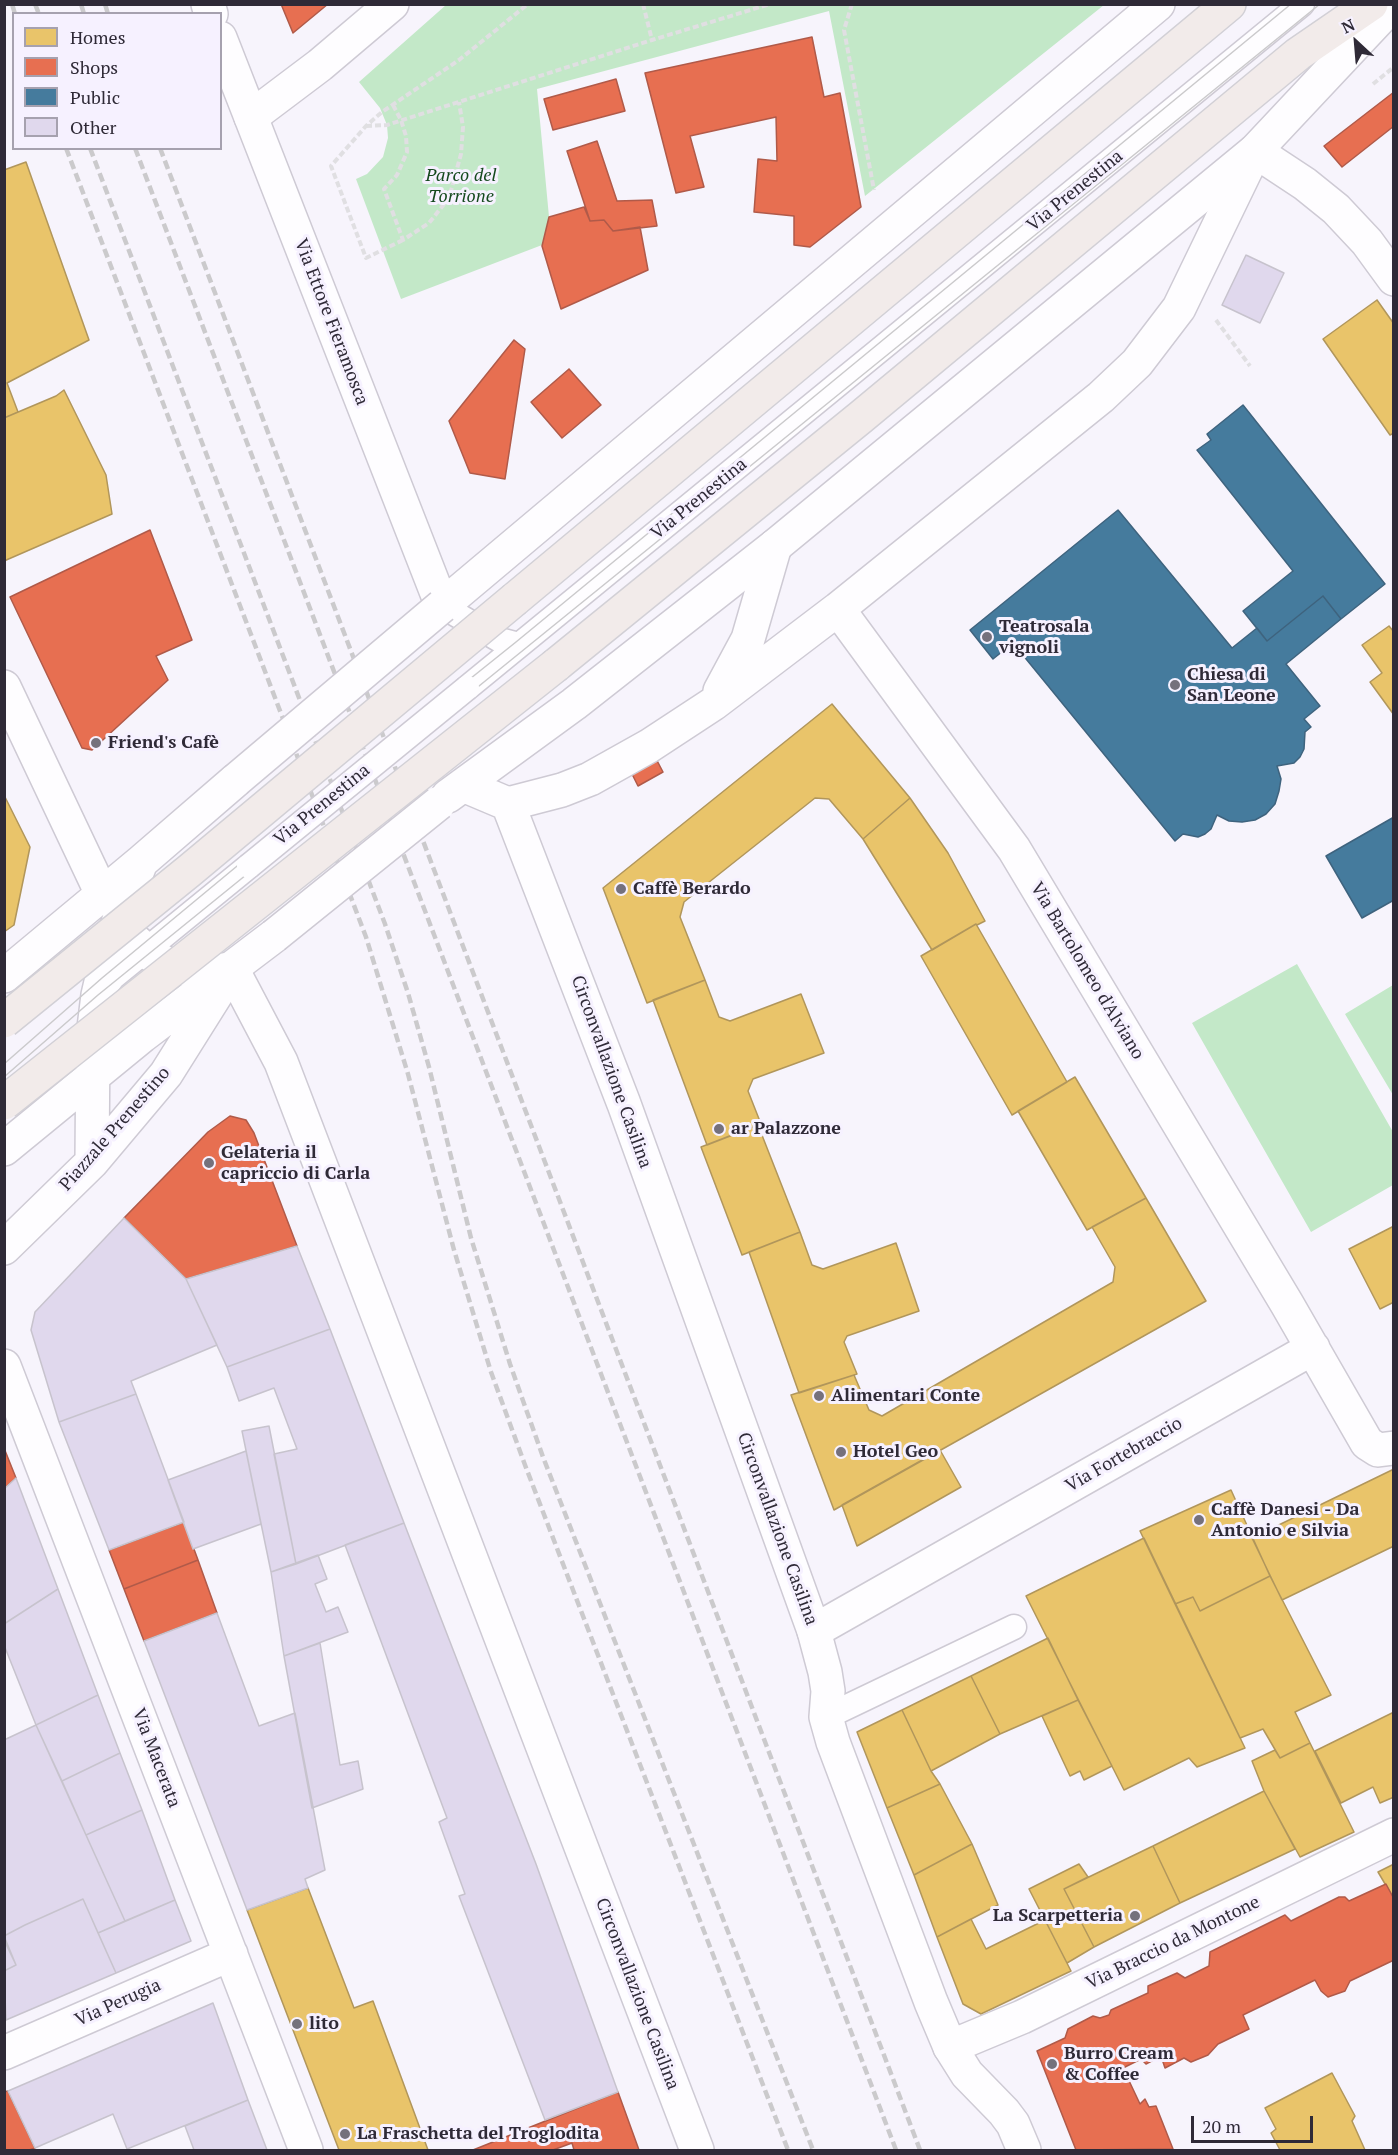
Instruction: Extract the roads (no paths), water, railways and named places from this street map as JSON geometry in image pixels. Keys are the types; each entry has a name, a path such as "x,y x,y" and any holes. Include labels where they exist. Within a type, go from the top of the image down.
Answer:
{"highway":[{"path":"4,1021 225,841 1229,4"},
{"path":"4,1103 565,658 861,417 1284,66 1329,31 1371,4"}],"street":[{"path":"251,117 320,65 392,4"},
{"path":"4,976 112,903 141,862 236,780 1158,4"},
{"path":"451,794 574,704 775,546 1256,151 1393,4"},
{"name":"Via Ettore Fieramosca","path":"222,43 442,606"},
{"path":"1256,151 1313,189 1336,209 1367,242 1394,279"},
{"path":"451,794 508,804 562,790 590,779 649,746 713,704 838,609 1101,397 1137,363 1179,308 1256,151"},
{"path":"713,704 751,631 775,546"},
{"name":"Via Bartolomeo d'Alviano","path":"838,609 1014,849 1313,1348"},
{"path":"4,687 112,903 129,932 145,950 165,963 186,971 207,973 232,969"},
{"name":"Piazzale Prenestino","path":"4,1149 451,794"},
{"name":"Circonvallazione Casilina","path":"508,804 624,1104 813,1631 828,1691 826,1717 841,1766 931,2002 950,2047 966,2074 1004,2112 1013,2124 1024,2151"},
{"path":"92,1162 93,1036 98,995 107,956 112,903"},
{"name":"Piazzale Prenestino","path":"4,1248 92,1162 166,1074 232,969"},
{"name":"Circonvallazione Casilina","path":"232,969 281,1062 697,2151"},
{"path":"1313,1348 1367,1443 1378,1450 1394,1448"},
{"name":"Via Fortebraccio","path":"813,1631 1313,1348"},
{"name":"Via Macerata","path":"4,1366 306,2151"},
{"name":"Via Braccio da Montone","path":"950,2047 1022,2017 1394,1835"},
{"name":"Via Perugia","path":"4,2053 231,1954"}],"lane":[{"name":"Via Prenestina","path":"98,995 113,977 145,950 1302,4"},
{"path":"442,606 500,640 519,645"},
{"path":"826,1717 1014,1627"}],"tram line":[{"path":"4,1064 102,978 254,852 516,642 1291,4"},
{"path":"4,1077 98,995 1320,4"}],"railway":[{"path":"12,4 14,12"},
{"path":"35,4 38,12"},
{"path":"81,4 83,12"},
{"path":"105,4 107,12"},
{"path":"67,150 366,937 408,1074 454,1250 491,1372 788,2150"},
{"path":"91,150 385,924 429,1067 471,1238 510,1364 543,1457 813,2150"},
{"path":"136,150 896,2150"},
{"path":"161,150 920,2150"}],"place":[{"name":"Teatrosala vignoli","path":"987,637"},
{"name":"Chiesa di San Leone","path":"1175,685"},
{"name":"Friend's Cafè","path":"96,743"},
{"name":"Caffè Berardo","path":"621,889"},
{"name":"ar Palazzone","path":"719,1129"},
{"name":"Gelateria il capriccio di Carla","path":"209,1163"},
{"name":"Alimentari Conte","path":"819,1396"},
{"name":"Hotel Geo","path":"841,1452"},
{"name":"Caffè Danesi - Da Antonio e Silvia","path":"1199,1520"},
{"name":"La Scarpetteria","path":"1135,1916"},
{"name":"lito","path":"297,2024"},
{"name":"Burro Cream & Coffee","path":"1052,2064"},
{"name":"La Fraschetta del Troglodita","path":"345,2134"}],"park label":[{"name":"Parco del Torrione","path":"461,186"}]}
